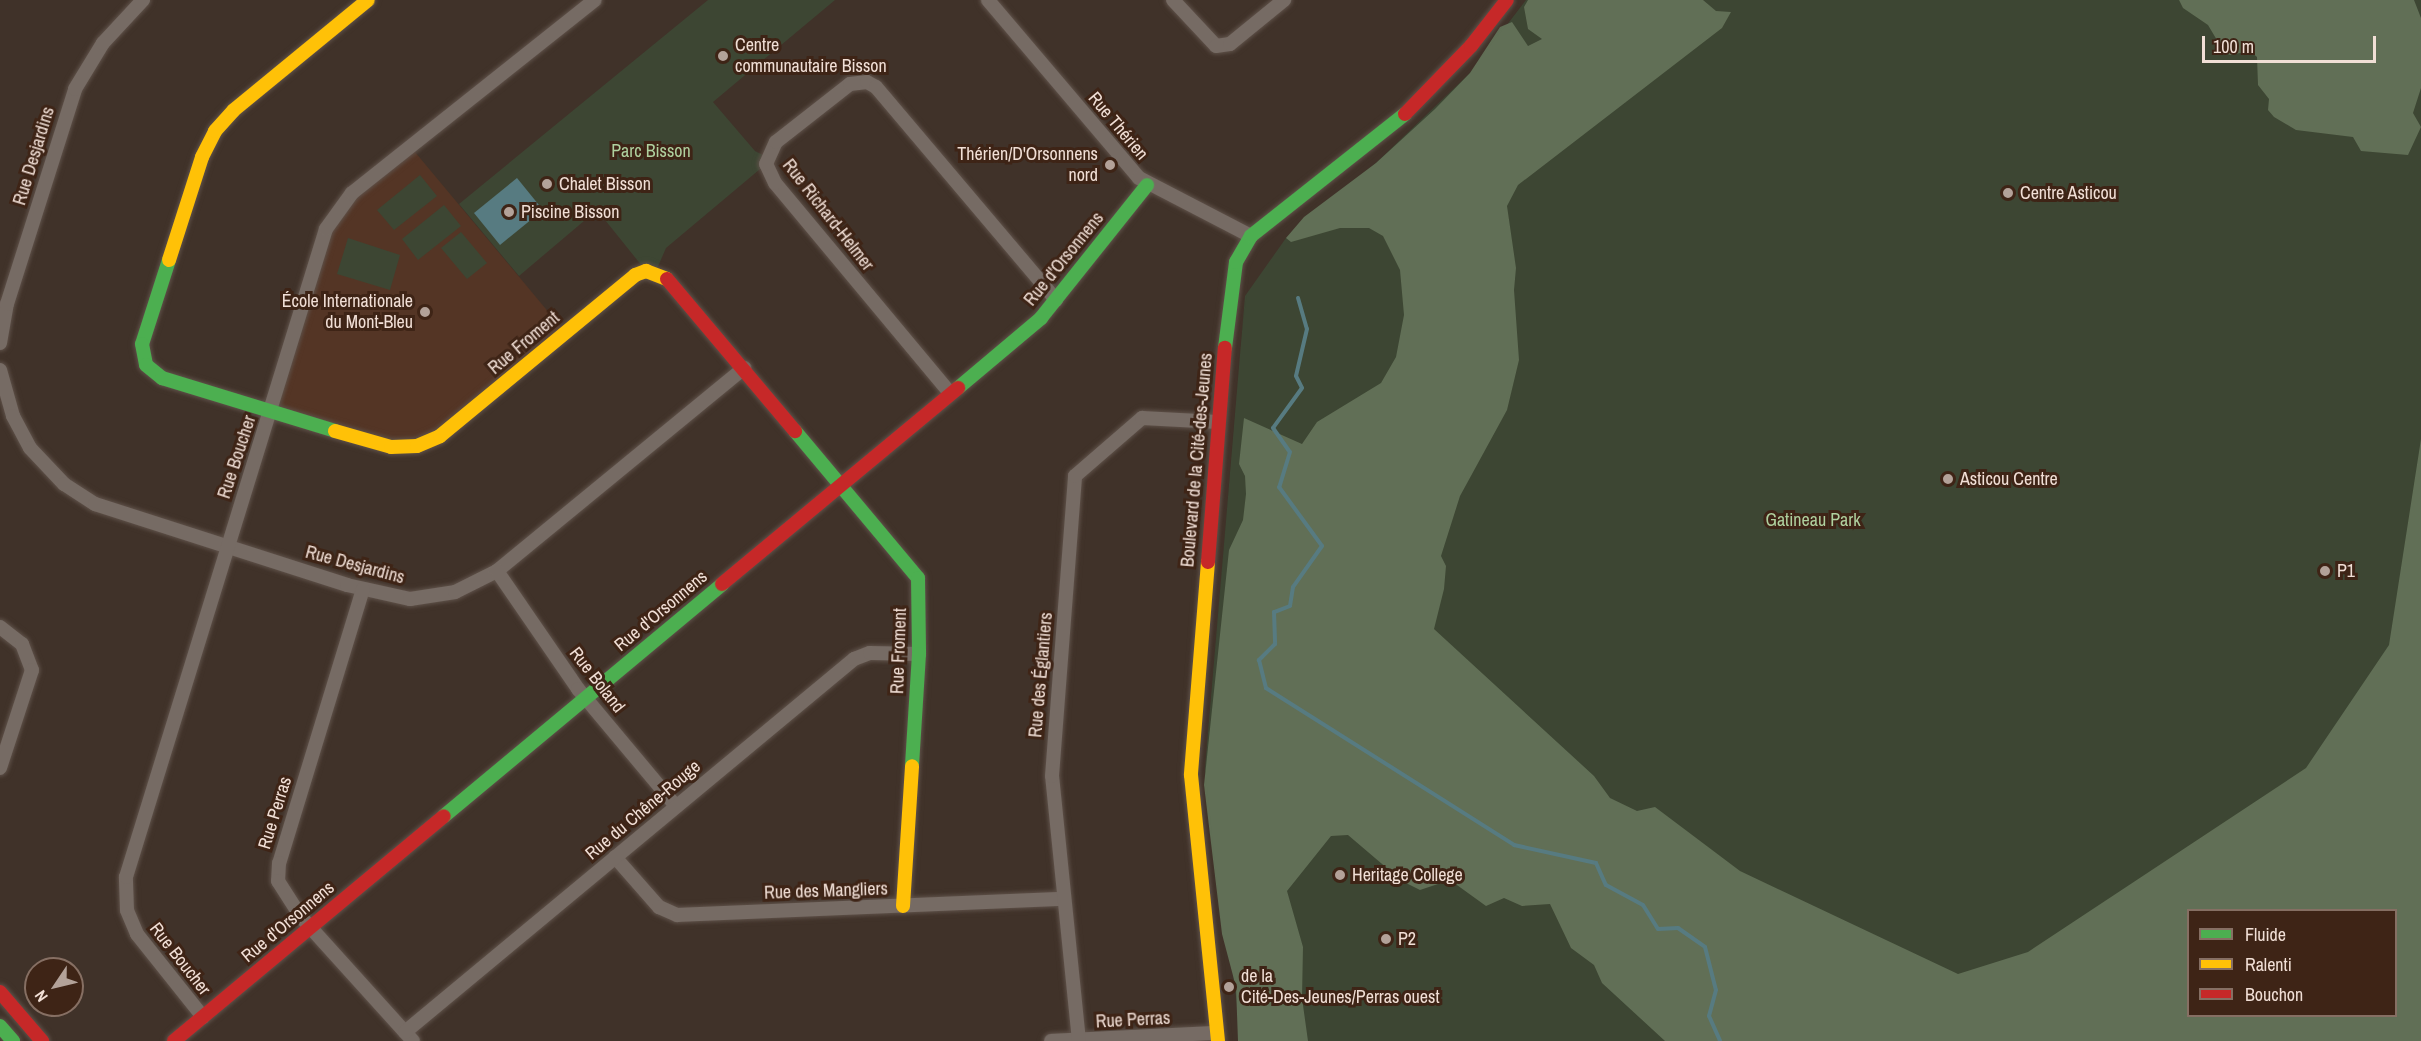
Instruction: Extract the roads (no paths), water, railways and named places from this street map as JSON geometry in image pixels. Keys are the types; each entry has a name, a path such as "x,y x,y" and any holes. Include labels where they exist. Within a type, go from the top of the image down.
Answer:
{"street":[{"name":"Rue Desjardins","path":"0,343 8,304 75,89 103,43 143,0"},
{"name":"Rue Froment","path":"368,0 234,110 215,131 202,157 142,344 151,372 270,413 391,447 428,442 626,282 646,271 664,275 918,578 919,654 903,906"},
{"name":"Rue Boucher","path":"203,1017 136,934 127,910 125,889 129,864 332,215 368,180 595,0"},
{"name":"Rue Thérien","path":"988,0 1130,170 1147,185 1251,236"},
{"path":"1173,0 1216,46 1237,39 1284,0"},
{"name":"Boulevard de la Cité-des-Jeunes","path":"1217,1037 1191,775 1230,288 1239,251 1251,236 1399,120 1454,65 1507,0"},
{"name":"Rue Richard-Helmer","path":"950,393 775,183 766,164 776,142 850,84 867,82 876,87 1056,300"},
{"name":"Rue d'Orsonnens","path":"174,1041 1041,318 1147,185"},
{"name":"Rue Desjardins","path":"0,370 20,431 40,461 64,484 111,510 363,589 426,598 455,592 497,571 744,368"},
{"name":"Rue des Églantiers","path":"1079,1041 1063,899 1053,754 1075,476 1079,469 1142,418 1218,422"},
{"name":"Rue Boland","path":"497,571 586,697 676,806"},
{"name":"Rue Perras","path":"363,589 279,863 282,890 311,928 409,1036"},
{"path":"0,627 22,644 32,670 0,768"},
{"name":"Rue du Chêne-Rouge","path":"409,1036 615,857 857,657 870,652 919,654"},
{"name":"Rue des Mangliers","path":"615,857 659,907 670,914 1063,899"},
{"path":"0,992 42,1041"},
{"path":"0,1026 13,1041"},
{"name":"Rue Perras","path":"1051,1041 1217,1037"}],"water":[{"name":"Piscine Bisson","path":"517,178 543,210 500,245 474,213"}],"waterway":[{"path":"1298,298 1307,329 1296,376 1302,388 1273,428 1290,452 1279,487 1322,546 1293,587 1290,606 1274,612 1275,644 1259,660 1266,688 1514,845 1596,863 1606,885 1643,905 1658,929 1678,928 1705,947 1716,990 1709,1016 1720,1041"}],"place":[{"name":"Centre communautaire Bisson","path":"723,56"},
{"name":"Thérien/D'Orsonnens nord","path":"1110,165"},
{"name":"Chalet Bisson","path":"547,184"},
{"name":"Centre Asticou","path":"2008,193"},
{"name":"Piscine Bisson","path":"509,212"},
{"name":"École Internationale du Mont-Bleu","path":"425,312"},
{"name":"Asticou Centre","path":"1948,479"},
{"name":"P1","path":"2325,571"},
{"name":"Heritage College","path":"1340,875"},
{"name":"P2","path":"1386,939"},
{"name":"de la Cité-Des-Jeunes/Perras ouest","path":"1229,987"}],"park label":[{"name":"Parc Bisson","path":"651,151"},
{"name":"Gatineau Park","path":"1813,520"}]}
